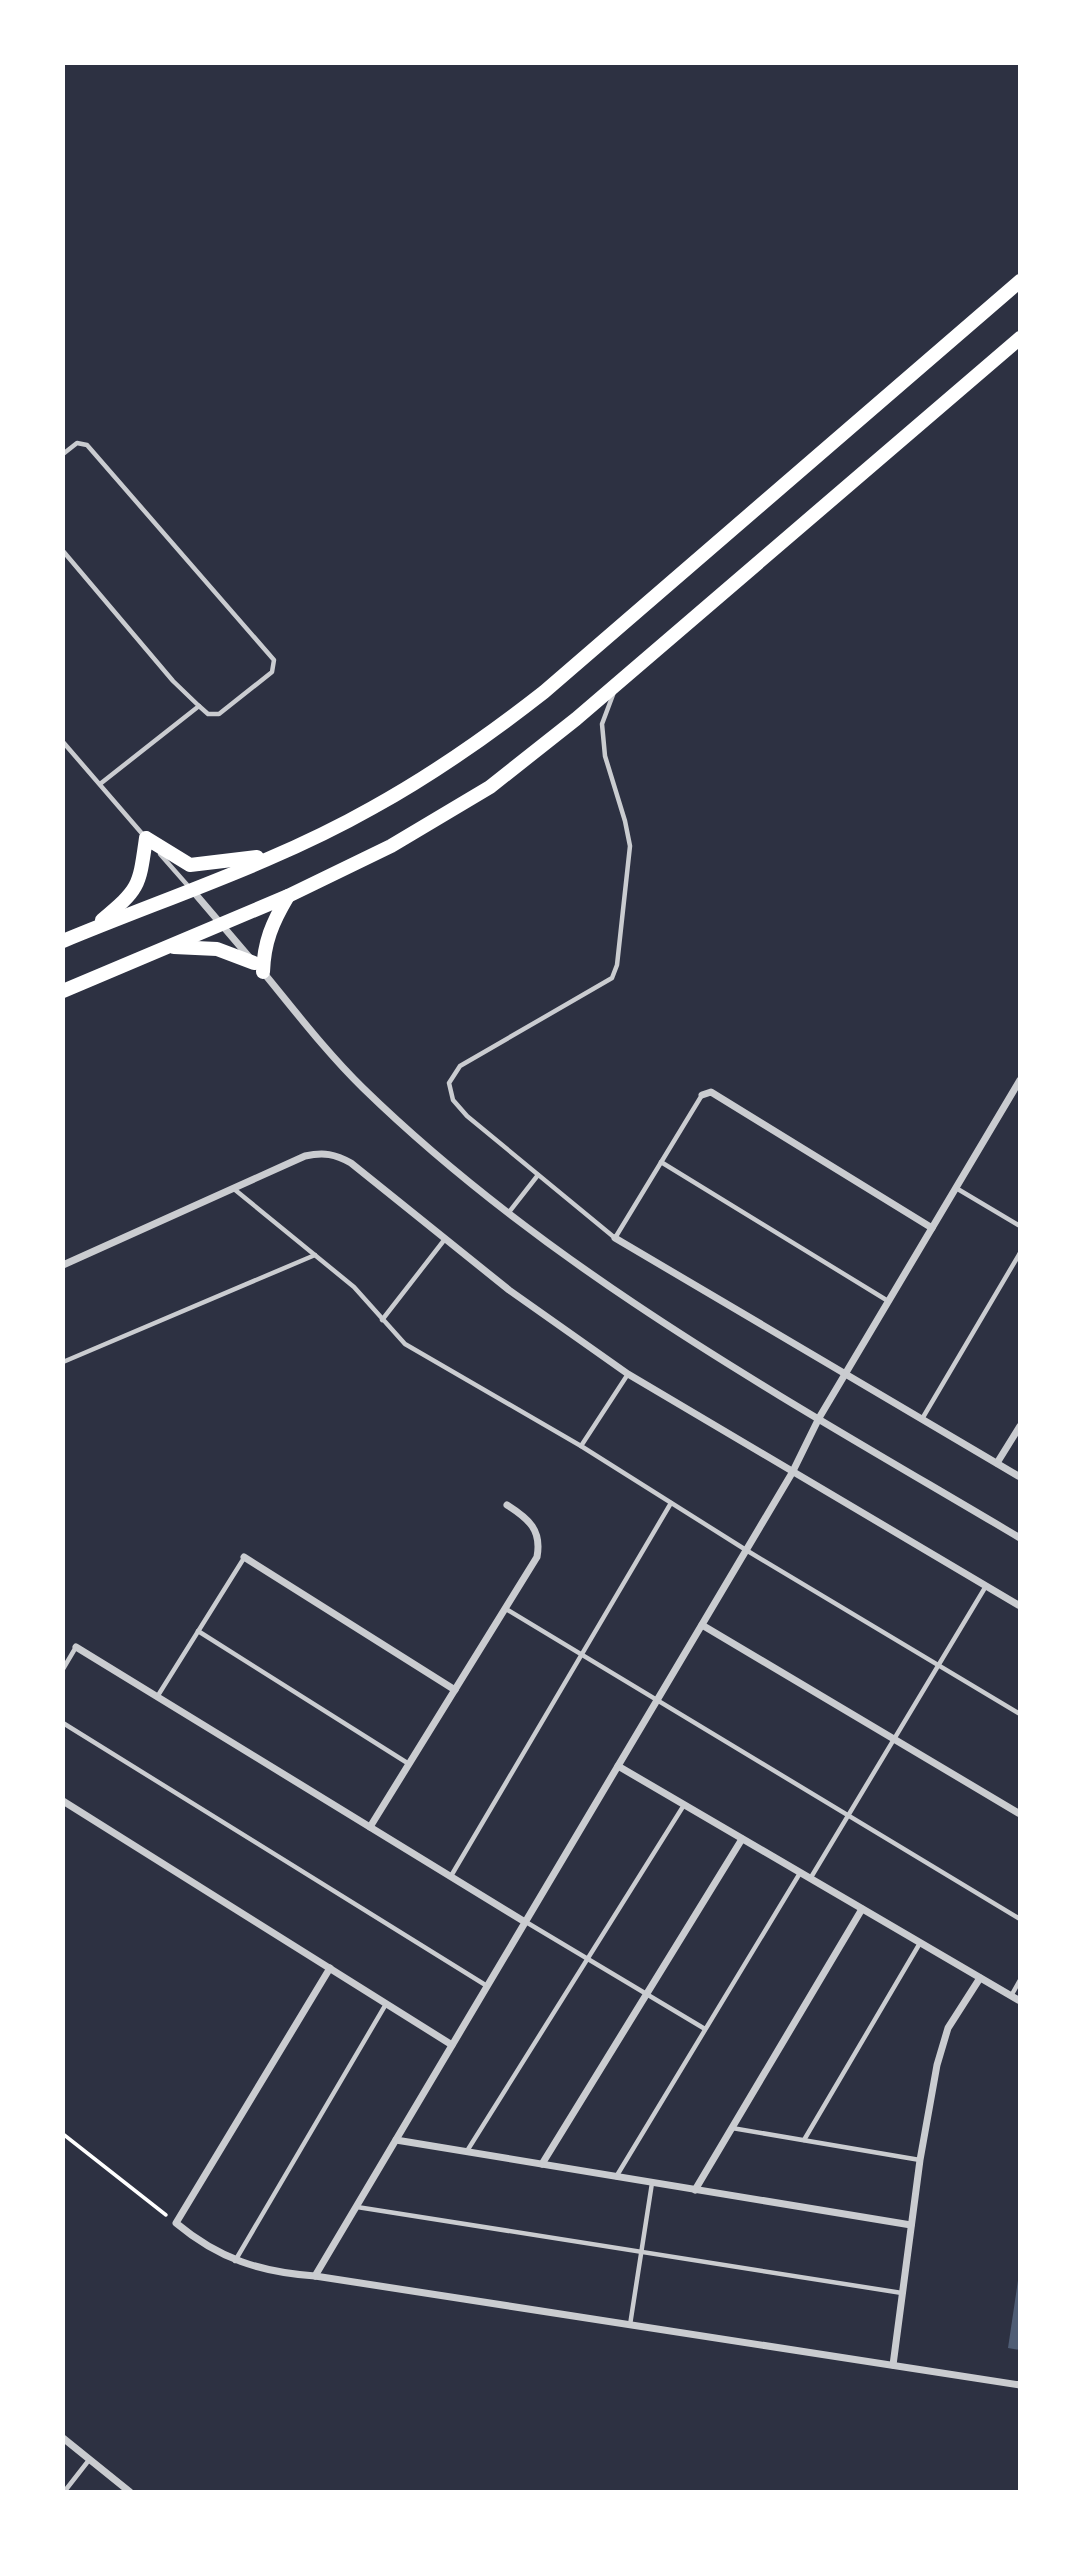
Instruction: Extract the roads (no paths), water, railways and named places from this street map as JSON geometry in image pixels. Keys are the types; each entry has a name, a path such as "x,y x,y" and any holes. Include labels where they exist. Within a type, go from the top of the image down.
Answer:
{"main road":[{"path":"63,941 275,855 370,810 461,756 544,692 1020,281"},
{"path":"63,990 288,896 391,846 490,788 1020,338"},
{"path":"92,929 134,894 141,872 146,838 190,865 275,855"},
{"path":"167,947 217,949 258,968 270,927 288,896"}],"street":[{"path":"191,889 362,1087 509,1212 632,1303 1020,1538"},
{"path":"315,2276 792,1473 819,1418 1020,1080"},
{"path":"702,1095 710,1092 932,1228"},
{"path":"63,1265 305,1156 322,1152 337,1155 351,1163 555,1324 628,1374 1020,1606"},
{"path":"615,1238 1020,1477"},
{"path":"997,1464 1020,1426"},
{"path":"370,1827 537,1557 539,1545 536,1528 507,1506"},
{"path":"244,1557 455,1690"},
{"path":"702,1625 1020,1814"},
{"path":"76,1647 525,1922"},
{"path":"618,1766 1020,2001"},
{"path":"63,1801 453,2045"},
{"path":"542,2164 742,1839"},
{"path":"695,2190 862,1909"},
{"path":"330,1968 176,2223 209,2248 234,2261 273,2272 315,2276 1020,2385"},
{"path":"893,2365 920,2160 948,2028 980,1978"},
{"path":"396,2140 911,2225"},
{"path":"63,2438 130,2492"}],"lane":[{"path":"63,454 77,443 87,445 275,660 272,672 219,714 208,714 173,681 63,551"},
{"path":"618,682 602,724 605,756 625,821 629,846 612,978 460,1066 449,1083 453,1100 467,1116 615,1238 702,1095"},
{"path":"100,784 199,706"},
{"path":"63,742 191,889"},
{"path":"661,1161 888,1301"},
{"path":"509,1212 538,1175"},
{"path":"956,1188 1020,1226"},
{"path":"234,1189 369,1302 405,1344 581,1446 746,1550 1020,1714"},
{"path":"382,1320 445,1239"},
{"path":"922,1419 1020,1253"},
{"path":"63,1362 315,1255"},
{"path":"581,1446 628,1374"},
{"path":"451,1876 671,1503"},
{"path":"157,1697 244,1557"},
{"path":"810,1878 986,1587"},
{"path":"505,1608 1020,1919"},
{"path":"198,1631 409,1764"},
{"path":"63,1669 76,1647"},
{"path":"63,1723 487,1986"},
{"path":"467,2152 684,1805"},
{"path":"616,2177 800,1873"},
{"path":"525,1922 705,2029"},
{"path":"804,2140 920,1943"},
{"path":"1011,1996 1020,1979"},
{"path":"234,2261 386,2004"},
{"path":"732,2128 920,2160"},
{"path":"630,2325 652,2183"},
{"path":"356,2207 902,2293"},
{"path":"64,2492 90,2459"}],"water":[{"path":"1020,2267 1020,2350 1008,2348"}]}
